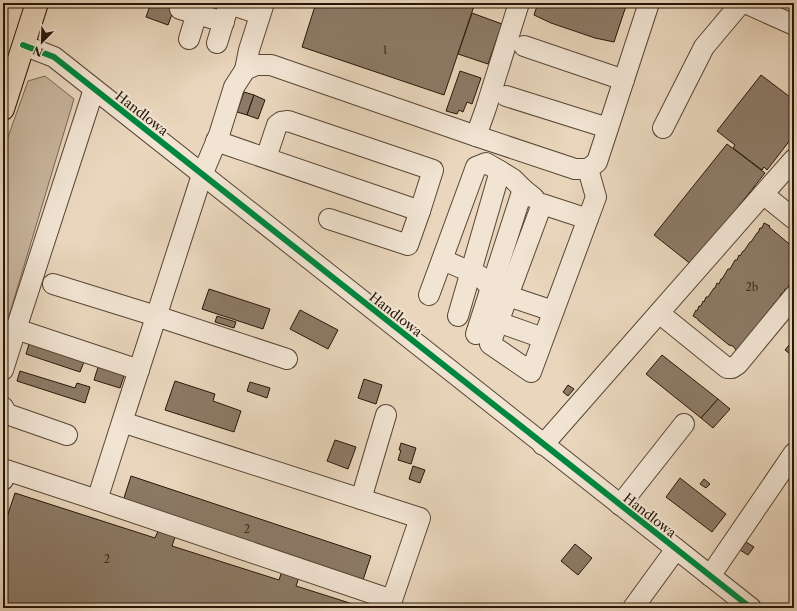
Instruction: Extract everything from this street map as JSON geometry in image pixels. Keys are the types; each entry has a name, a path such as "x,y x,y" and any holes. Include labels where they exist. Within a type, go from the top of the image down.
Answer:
{"main road":[{"path":"3,109 37,3"}],"street":[{"path":"476,136 519,3"},
{"path":"245,70 256,65 271,65 575,169 588,169 597,162 649,3"},
{"path":"663,128 704,47 740,3"},
{"path":"746,3 794,25"},
{"path":"97,500 202,175 216,141 234,87 245,70 249,50 262,9 192,9 189,39"},
{"path":"217,43 227,10"},
{"name":"Handlowa","path":"23,45 54,58 751,608"},
{"path":"524,46 624,80"},
{"path":"3,370 94,89"},
{"path":"506,96 608,128"},
{"path":"266,158 277,125 281,122 288,122 433,170 408,245 329,219"},
{"path":"216,141 420,211"},
{"path":"543,444 794,159"},
{"path":"429,295 476,167 486,163 513,179 542,204 588,219"},
{"path":"523,189 499,292 498,322 490,344 531,372 596,197 588,169"},
{"path":"458,316 500,171"},
{"path":"763,194 794,219"},
{"path":"476,334 499,292 542,204"},
{"path":"443,260 480,276 499,292 553,311"},
{"path":"53,284 287,359"},
{"path":"659,313 727,368 732,368 738,364 794,296"},
{"path":"498,322 543,338"},
{"path":"16,329 139,370"},
{"path":"3,407 7,414 67,435"},
{"path":"360,499 386,415"},
{"path":"3,480 6,470 97,500 391,604 420,518 122,422"},
{"path":"620,505 684,424"},
{"path":"710,576 794,453"},
{"path":"633,608 676,549"}],"shaded area":[{"path":"45,76 74,99 3,336 3,151 28,81"}],"building":[{"path":"151,3 176,3 168,25 146,17"},
{"path":"316,3 475,3 444,95 302,47"},
{"path":"538,3 627,3 614,42 595,38 551,23 534,15"},
{"path":"472,13 502,24 488,64 458,54"},
{"path":"460,71 481,78 472,104 467,102 463,112 459,110 457,114 446,111"},
{"path":"761,75 794,100 794,135 767,170 764,167 762,170 733,148 735,145 717,131"},
{"path":"244,92 254,95 247,115 237,112"},
{"path":"254,95 265,100 258,119 247,115"},
{"path":"727,144 765,173 692,265 654,235"},
{"path":"764,223 770,226 769,227 794,248 794,279 788,286 789,287 780,295 781,296 777,300 778,301 773,304 774,305 760,324 736,350 733,346 729,345 693,316 706,297 708,297 717,283 719,284 728,269 730,269 735,260 737,260 739,255 740,256 758,233 760,228 762,228"},
{"path":"209,289 270,309 263,329 202,309"},
{"path":"300,310 338,330 328,349 290,329"},
{"path":"217,316 236,322 234,328 215,322"},
{"path":"794,339 794,357 785,350"},
{"path":"29,344 84,362 80,372 26,354"},
{"path":"662,355 718,399 701,418 646,374"},
{"path":"99,364 125,373 120,388 94,380"},
{"path":"20,371 75,388 77,383 90,387 85,403 17,381"},
{"path":"364,379 382,385 376,404 358,398"},
{"path":"175,381 215,394 213,401 241,411 234,432 165,410"},
{"path":"250,382 270,388 267,398 247,391"},
{"path":"568,385 574,389 568,396 563,392"},
{"path":"718,399 730,409 713,428 701,418"},
{"path":"335,440 356,447 348,469 327,461"},
{"path":"401,443 416,448 411,464 398,460 401,450 399,450"},
{"path":"413,466 425,470 420,483 409,479"},
{"path":"131,476 371,556 363,580 123,501"},
{"path":"680,478 726,514 712,532 666,497"},
{"path":"704,479 710,484 706,488 700,484"},
{"path":"15,493 155,538 158,531 175,537 172,546 279,580 282,571 299,577 296,586 356,605 355,608 3,608 3,529"},
{"path":"746,542 754,547 748,555 740,550"},
{"path":"575,544 592,558 578,575 561,561"}],"cycle path":[{"path":"23,45 54,57 751,608"}]}
